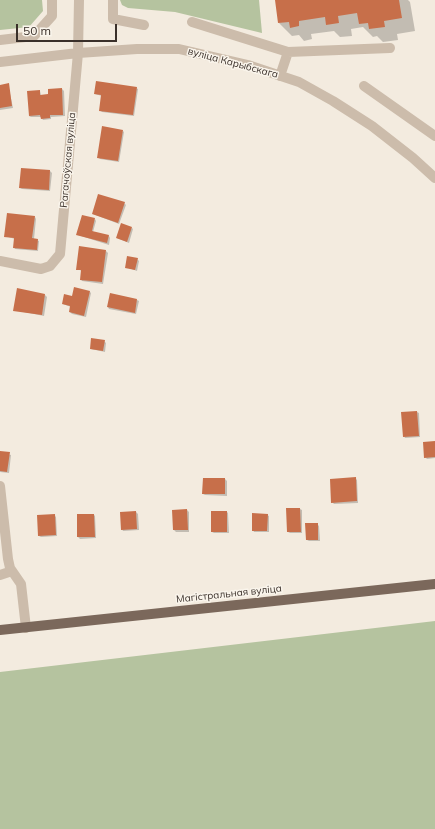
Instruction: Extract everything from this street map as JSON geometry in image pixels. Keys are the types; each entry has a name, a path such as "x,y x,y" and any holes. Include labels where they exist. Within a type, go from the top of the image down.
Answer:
{"main road":[{"name":"Магістральная вуліца","path":"0,630 435,584"}],"street":[{"path":"0,40 34,36 52,16 52,0"},
{"name":"Рагачоўская вуліца","path":"0,261 41,269 50,266 60,254 78,53 79,0"},
{"path":"113,0 113,19 144,25"},
{"path":"192,22 288,52 390,48"},
{"name":"вуліца Карыбскага","path":"0,62 78,53 137,49 179,49 248,65 299,82 333,101 431,167 435,178"},
{"path":"280,76 288,52"},
{"path":"364,86 435,136"},
{"path":"0,486 8,559 12,571 21,584 24,597 26,628"},
{"path":"0,575 12,571"}],"green space":[{"path":"0,0 42,0 43,11 29,27 0,30"},
{"path":"120,0 259,0 262,33 175,12 128,8 122,5"},
{"path":"435,621 435,829 0,829 0,672"}],"building":[{"path":"275,0 399,0 402,18 384,21 385,27 369,29 368,23 359,24 357,13 338,16 339,23 326,25 325,17 299,21 299,26 290,28 289,22 278,23"},
{"path":"96,81 137,87 133,115 99,111 101,95 94,94"},
{"path":"9,83 12,106 0,108 0,85"},
{"path":"62,88 63,115 50,115 50,118 41,119 40,115 29,116 27,91 40,90 40,95 48,94 48,89"},
{"path":"102,126 123,130 118,161 97,158"},
{"path":"21,168 50,170 49,190 19,188"},
{"path":"98,194 125,202 118,223 92,214"},
{"path":"7,213 35,216 32,238 38,239 37,250 13,248 14,238 4,237"},
{"path":"82,215 95,218 92,231 109,235 107,243 76,235"},
{"path":"121,223 132,227 127,242 116,238"},
{"path":"79,246 106,250 102,282 80,280 81,270 76,270"},
{"path":"127,256 138,258 135,270 125,268"},
{"path":"74,287 90,291 84,316 69,312 70,306 62,304 64,294 72,296"},
{"path":"17,288 45,294 42,315 13,311"},
{"path":"110,293 137,299 135,313 107,307"},
{"path":"91,338 105,340 103,351 90,349"},
{"path":"417,411 419,436 403,437 401,412"},
{"path":"435,441 435,457 424,458 423,442"},
{"path":"0,451 10,452 7,472 0,471"},
{"path":"356,477 357,501 331,503 330,479"},
{"path":"203,478 225,478 225,494 202,494"},
{"path":"286,508 300,508 301,532 287,532"},
{"path":"187,509 188,530 173,530 172,510"},
{"path":"136,511 137,529 121,530 120,512"},
{"path":"211,511 227,511 227,532 211,532"},
{"path":"252,513 268,514 267,531 252,531"},
{"path":"55,514 56,535 38,536 37,515"},
{"path":"77,514 94,514 95,537 77,537"},
{"path":"305,523 318,523 318,540 306,540"}]}
